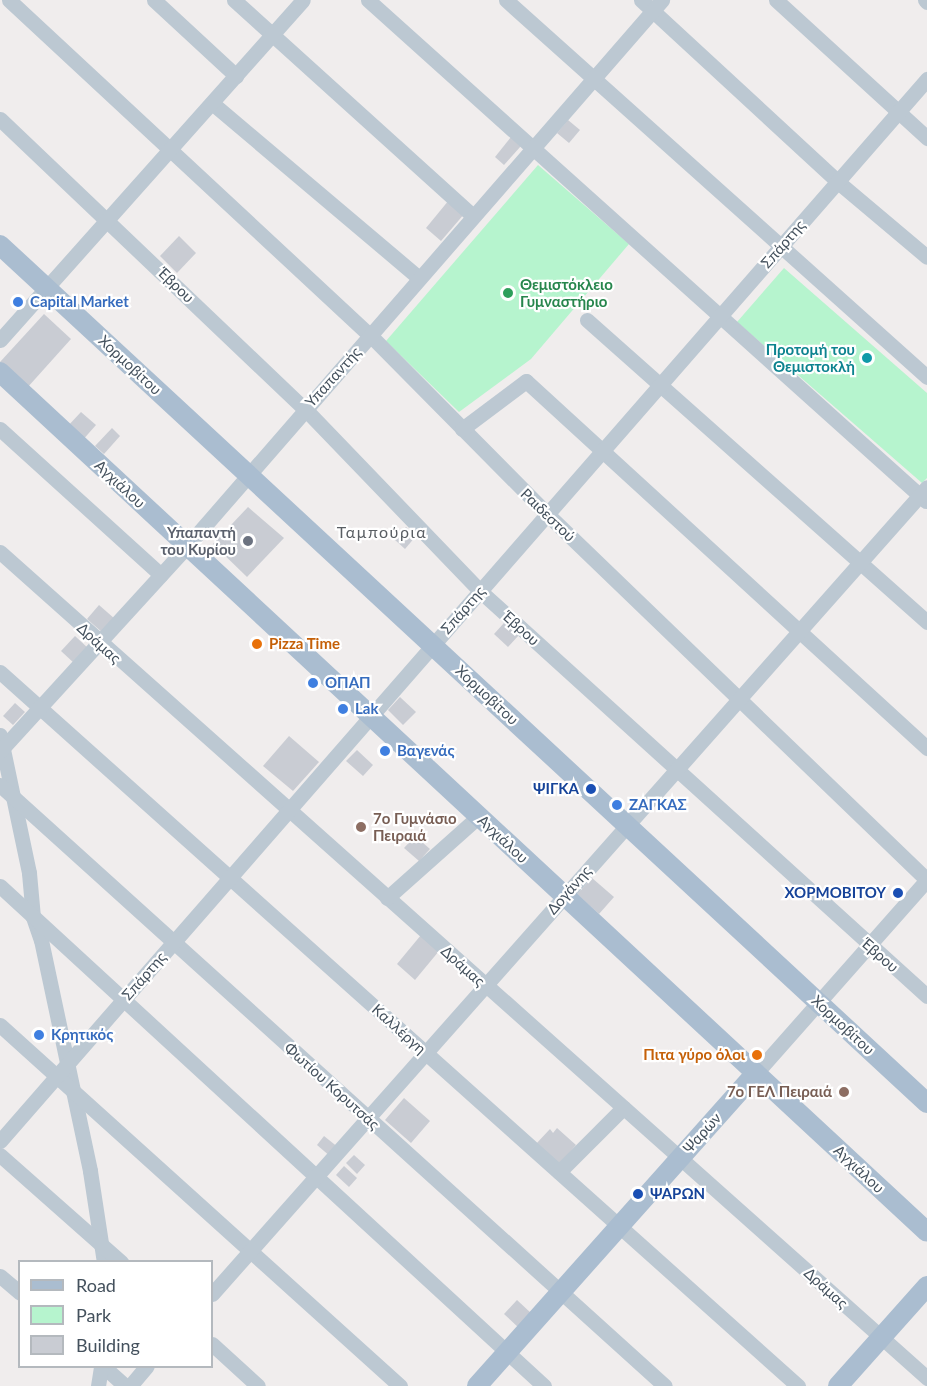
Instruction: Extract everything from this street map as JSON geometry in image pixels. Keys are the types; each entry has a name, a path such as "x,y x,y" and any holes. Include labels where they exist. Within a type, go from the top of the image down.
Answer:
{"main road":[{"name":"Χορμοβίτου","path":"0,244 927,1103"},
{"name":"Αγχιάλου","path":"0,372 927,1232"},
{"name":"Ψαρών","path":"477,1386 756,1073"},
{"path":"838,1386 927,1286"}],"street":[{"name":"Ραιδεστού","path":"9,0 370,335 547,514 927,880"},
{"path":"154,0 236,76"},
{"path":"234,0 472,214"},
{"path":"0,340 303,0"},
{"path":"368,0 719,317 924,495"},
{"path":"506,0 779,248 927,376"},
{"path":"641,0 657,5 838,182 927,257"},
{"path":"776,0 927,138"},
{"name":"Υπαπαντής","path":"1,744 100,644 187,546 530,147 657,5"},
{"name":"Σπάρτης","path":"0,1141 927,79"},
{"path":"212,103 419,278"},
{"name":"Έβρου","path":"0,119 108,219 305,409 480,591 869,946 927,996"},
{"path":"587,320 927,622"},
{"path":"462,429 526,381 927,748"},
{"path":"0,429 161,575"},
{"name":"Δογάνης","path":"213,1293 860,562 924,495"},
{"name":"Δράμας","path":"0,552 100,644 927,1378"},
{"name":"Καλλέργη","path":"0,672 798,1386"},
{"path":"1,744 14,798 33,917 41,940 61,1071 72,1090 400,1386"},
{"name":"Φωτίου Κορυτσάς","path":"0,785 665,1386"},
{"path":"387,898 479,816"},
{"name":"Ψαρών","path":"756,1073 927,880"},
{"path":"0,886 544,1386"},
{"path":"0,1025 61,1071"},
{"path":"72,1090 104,1260"},
{"path":"559,1172 623,1107"},
{"path":"0,1155 119,1260"},
{"path":"0,1276 18,1291"},
{"path":"213,1345 258,1386"},
{"path":"98,1386 102,1368"},
{"path":"104,1368 125,1386"},
{"path":"130,1386 145,1368"}],"green space":[{"name":"Θεμιστόκλειο Γυμναστήριο","path":"538,165 629,244 531,359 459,412 386,341"},
{"path":"784,268 927,393 927,478 922,483 737,322"}],"building":[{"path":"568,120 580,130 569,143 557,133"},
{"path":"511,137 521,146 504,165 495,157"},
{"path":"449,200 465,213 441,241 426,228"},
{"path":"179,236 196,253 177,273 160,256"},
{"path":"44,314 71,339 27,388 0,362"},
{"path":"81,412 96,425 81,442 66,428"},
{"path":"112,428 120,436 104,454 95,446"},
{"name":"Υπαπαντή του Κυρίου","path":"248,507 284,538 247,577 213,544"},
{"path":"406,527 416,536 405,549 395,540"},
{"path":"99,605 115,619 103,633 87,619"},
{"path":"504,623 519,635 508,647 494,634"},
{"path":"75,636 89,649 75,664 61,651"},
{"path":"400,697 416,712 403,725 388,710"},
{"path":"15,703 25,712 13,725 3,716"},
{"path":"289,736 319,762 293,791 263,766"},
{"path":"357,750 373,765 363,776 346,761"},
{"path":"415,836 430,849 419,861 404,848"},
{"path":"592,878 614,897 599,914 577,894"},
{"path":"421,935 439,951 415,980 397,964"},
{"path":"404,1098 430,1121 411,1143 385,1120"},
{"path":"557,1128 576,1145 558,1166 535,1145 550,1129 553,1133"},
{"path":"324,1136 339,1148 331,1157 317,1145"},
{"path":"354,1155 365,1165 357,1174 346,1163"},
{"path":"344,1166 357,1178 349,1187 336,1175"},
{"path":"517,1300 532,1314 519,1328 504,1314"}],"place":[{"name":"Θεμιστόκλειο Γυμναστήριο","path":"508,293"},
{"name":"Capital Market","path":"18,302"},
{"name":"Προτομή του Θεμιστοκλή","path":"867,358"},
{"name":"Υπαπαντή του Κυρίου","path":"248,541"},
{"name":"Pizza Time","path":"257,644"},
{"name":"ΟΠΑΠ","path":"313,683"},
{"name":"Lak","path":"343,709"},
{"name":"Βαγενάς","path":"385,751"},
{"name":"ΨΙΓΚΑ","path":"591,789"},
{"name":"ΖΑΓΚΑΣ","path":"617,805"},
{"name":"7ο Γυμνάσιο Πειραιά","path":"361,827"},
{"name":"ΧΟΡΜΟΒΙΤΟΥ","path":"898,893"},
{"name":"Κρητικός","path":"39,1035"},
{"name":"Πιτα γύρο όλοι","path":"757,1055"},
{"name":"7ο ΓΕΛ Πειραιά","path":"844,1092"},
{"name":"ΨΑΡΩΝ","path":"638,1194"}],"district":[{"name":"Ταμπούρια","path":"382,532"}]}
